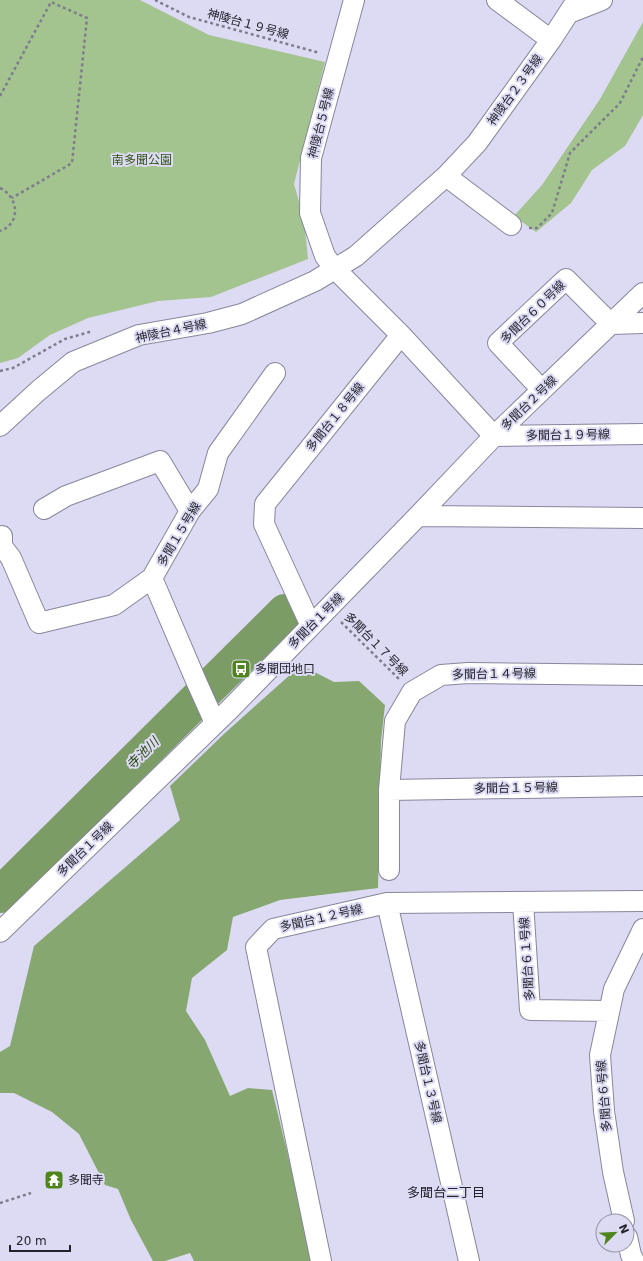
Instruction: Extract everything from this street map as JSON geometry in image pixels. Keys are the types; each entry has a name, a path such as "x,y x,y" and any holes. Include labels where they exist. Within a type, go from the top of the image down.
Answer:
{"street":[{"name":"神陵台５号線","path":"354,0 311,158 310,213 324,256 334,268 401,335"},
{"path":"497,0 551,40"},
{"path":"573,6 602,0"},
{"name":"神陵台２３号線","path":"334,268 356,256 446,176 477,143 551,40 573,6"},
{"path":"446,176 511,225"},
{"name":"神陵台４号線","path":"0,426 38,391 73,362 138,335 208,323 242,314 315,281 334,268"},
{"name":"多聞台６０号線","path":"542,390 498,343 566,279 611,324"},
{"name":"多聞台２号線","path":"418,516 494,436 643,293"},
{"path":"611,324 643,323"},
{"path":"401,335 494,436"},
{"name":"多聞台１８号線","path":"311,626 264,524 265,504 401,335"},
{"name":"多聞１５号線","path":"215,723 152,578 190,511 208,489 218,453 275,373"},
{"name":"多聞台１９号線","path":"494,436 643,434"},
{"path":"44,508 66,496 160,461 190,511"},
{"path":"418,516 643,518"},
{"name":"多聞台１号線","path":"0,932 215,723 418,516"},
{"path":"2,536 2,546 11,558 39,624 114,605 152,578"},
{"name":"多聞台１４号線","path":"389,870 389,790 395,721 412,692 441,675 468,673 643,675"},
{"name":"多聞台１５号線","path":"389,790 643,786"},
{"name":"多聞台１２号線","path":"321,1261 256,947 273,929 387,903 643,901"},
{"name":"多聞台６１号線","path":"523,902 530,1010 609,1010"},
{"name":"多聞台１３号線","path":"387,903 469,1261"},
{"name":"多聞台６号線","path":"622,1213 613,1172 604,1111 600,1055 614,989 643,929"}],"path":[{"name":"神陵台１９号線","path":"155,0 189,17 338,58"},
{"path":"0,96 51,2 87,18 72,163 12,198"},
{"path":"511,225 523,228 538,228 552,213 570,153 620,103 643,57"},
{"path":"0,188 7,192 15,205 13,219 9,225 0,231"},
{"name":"多聞台１７号線","path":"328,609 412,692"},
{"path":"0,1203 31,1193"}],"green space":[{"name":"南多聞公園","path":"0,0 140,0 209,35 325,62 294,184 304,219 308,259 211,297 158,301 88,318 50,335 18,358 0,363"},
{"path":"643,22 643,115 625,146 592,170 571,203 536,232 514,216 542,185 600,99"},
{"path":"301,665 334,682 359,681 385,705 381,741 378,888 280,900 233,917 227,950 192,978 186,1011 205,1040 230,1096 248,1088 272,1090 314,1261 194,1261 190,1253 165,1261 153,1261 131,1220 118,1189 105,1185 79,1134 52,1112 14,1093 0,1093 0,1052 10,1046 34,946 180,820 170,786 225,733"}],"waterway":[{"name":"寺池川","path":"0,895 285,612"}],"place":[{"name":"多聞団地口","path":"241,669"},
{"name":"多聞寺","path":"54,1180"}],"district":[{"name":"多聞台二丁目","path":"446,1192"}]}
